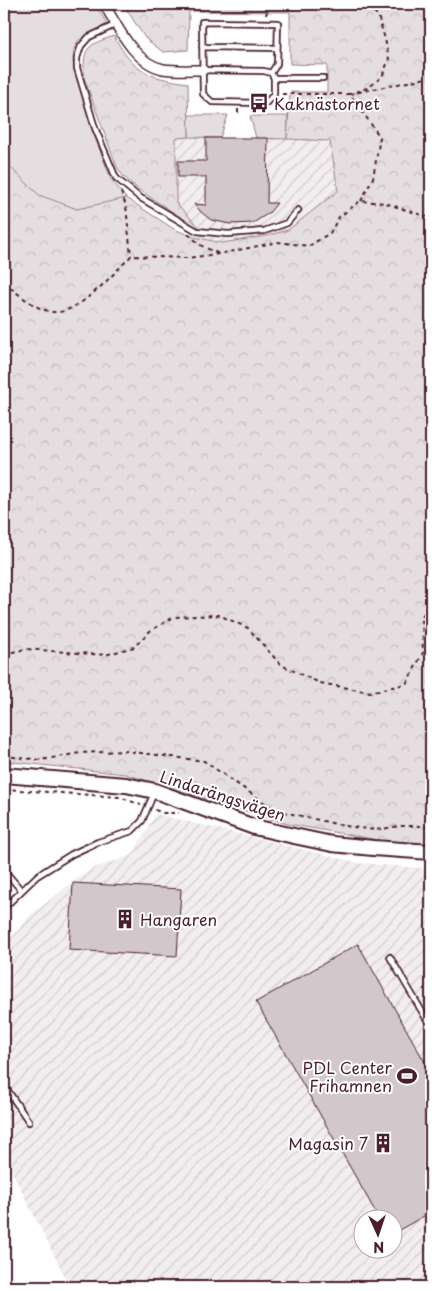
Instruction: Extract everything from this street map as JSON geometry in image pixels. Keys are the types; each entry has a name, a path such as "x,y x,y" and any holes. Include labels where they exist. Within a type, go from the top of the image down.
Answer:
{"street":[{"path":"104,4 139,56 156,66 170,69 202,70"},
{"name":"Lindarängsvägen","path":"4,775 126,784 155,791 254,827 294,836 332,844 365,848 431,852"}],"lane":[{"path":"202,22 278,23 277,64 272,76 274,94 266,103 212,102 203,94 202,47 202,22"},
{"path":"117,24 90,37 81,46 76,68 95,128 116,178 139,197 197,231 228,234 264,231 287,223 298,210"},
{"path":"202,47 277,48"},
{"path":"202,70 264,71 272,76 323,78"},
{"path":"4,908 37,876 72,854 132,830 142,821 155,791"},
{"path":"4,870 21,890"},
{"path":"390,957 430,1020"},
{"path":"4,1085 29,1122"}],"path":[{"path":"264,23 268,4"},
{"path":"350,94 366,88 382,77 389,59 386,39 378,16 366,4"},
{"path":"274,94 350,94 431,77"},
{"path":"4,282 40,308 54,313 64,312 91,296 131,256 186,258 219,254 278,242 309,246 330,233 339,217 360,201 373,178 380,137 350,94"},
{"path":"116,178 126,206 131,256"},
{"path":"360,201 385,203 431,218"},
{"path":"179,221 190,238 219,254"},
{"path":"4,654 26,649 105,655 134,647 150,631 174,616 219,615 248,628 281,665 320,683 370,692 406,684 423,653 422,616 431,603"},
{"path":"4,756 41,760 80,753 125,751 204,761 275,810 346,826 375,830 400,826 421,826 431,829"},
{"path":"4,789 120,798 149,808"}],"shaded area":[{"path":"176,137 330,141 338,191 288,230 266,236 222,243 194,237 199,227 176,203"},
{"path":"156,814 359,863 431,869 431,1287 70,1287 4,1156 4,946 30,916 91,869 132,855"}],"green space":[{"path":"4,4 95,4 107,24 79,40 74,49 73,62 92,129 111,179 126,198 121,200 124,207 4,218"},
{"path":"123,4 431,4 431,845 406,845 288,824 125,774 4,761 4,161 39,195 77,209 126,198 174,229 194,237 222,243 266,236 288,230 338,191 330,141 287,139 290,92 327,92 327,65 290,64 290,12 189,11 188,50 163,52 145,38"},
{"path":"114,36 135,66 152,75 188,83 189,137 176,138 176,203 199,227 198,229 135,187 123,176 117,167 84,78 84,60 88,49 97,42"},
{"path":"188,115 228,115 220,138 189,137"},
{"path":"250,116 288,116 287,139 256,138"}],"building":[{"path":"206,138 268,138 267,203 277,203 269,213 253,223 230,224 211,220 194,204 206,205 206,177 178,177 178,161 206,161"},
{"name":"Hangaren","path":"73,883 181,889 177,956 69,950"},
{"name":"Magasin 7","path":"358,944 431,1073 431,1212 402,1228 402,1208 373,1208 256,1002"}],"place":[{"name":"Kaknästornet","path":"259,103"},
{"name":"Hangaren","path":"125,919"},
{"name":"PDL Center Frihamnen","path":"407,1076"},
{"name":"Magasin 7","path":"383,1143"}]}
